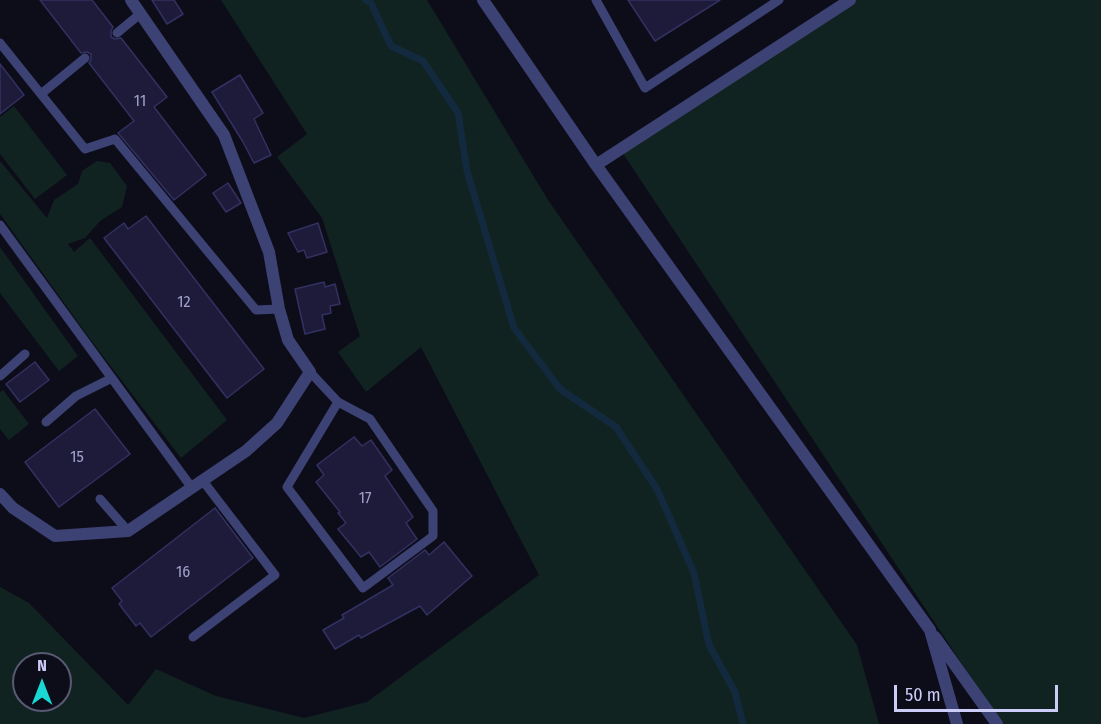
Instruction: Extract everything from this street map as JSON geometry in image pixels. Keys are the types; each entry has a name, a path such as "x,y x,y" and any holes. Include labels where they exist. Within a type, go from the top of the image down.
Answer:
{"street":[{"path":"0,494 13,508 55,536 128,531 246,451 278,423 310,372 288,340 279,309 269,252 224,135 131,0"},
{"path":"483,0 596,165 997,724"},
{"path":"596,165 850,0"},
{"path":"930,630 957,724"}],"lane":[{"path":"596,0 645,87 779,0"},
{"path":"117,33 140,14"},
{"path":"0,43 86,149 115,139 256,310 279,309"},
{"path":"41,94 85,58"},
{"path":"0,225 192,488"},
{"path":"0,376 25,354"},
{"path":"310,372 338,402 370,419 432,511 432,536 363,588 287,487 338,402"},
{"path":"45,422 76,396 112,378"},
{"path":"193,637 275,574 203,481"},
{"path":"100,499 128,531"}],"green space":[{"path":"221,0 427,0 548,200 857,645 879,724 0,724 0,587 29,603 128,705 156,669 216,696 304,718 367,702 539,575 421,347 366,392 338,352 360,336 322,218 277,157 307,134"},
{"path":"850,0 1101,0 1101,724 1002,724 620,149"},
{"path":"14,106 67,175 35,199 0,154 0,117"},
{"path":"0,161 47,218 54,200 78,184 82,171 97,161 110,163 127,186 122,207 100,221 85,238 68,244 74,252 90,238 227,420 181,458 93,343 0,214"},
{"path":"0,247 78,356 59,371 0,293"},
{"path":"3,390 29,424 9,440 0,429 0,392"}],"building":[{"path":"40,0 92,0 113,27 111,37 121,38 167,97 154,107 206,175 174,200 118,133 134,121 89,63 91,54 81,53"},
{"path":"152,0 174,0 183,14 167,24"},
{"path":"628,0 720,0 655,41"},
{"path":"0,64 24,95 0,114"},
{"path":"240,75 263,113 254,119 271,155 254,163 212,92"},
{"path":"228,183 241,203 226,212 213,193"},
{"path":"146,216 264,369 227,398 104,238 124,223 128,229"},
{"path":"318,223 327,252 307,258 304,250 298,252 288,233"},
{"path":"324,282 325,287 335,284 340,304 330,306 331,313 322,315 325,329 305,334 295,289"},
{"path":"35,362 49,380 20,402 6,384"},
{"path":"95,409 130,454 59,507 25,462"},
{"path":"354,437 362,446 371,440 392,470 385,476 413,517 406,523 417,539 380,567 369,552 361,557 338,529 346,523 316,482 324,475 317,465"},
{"path":"215,508 253,558 151,637 140,623 136,626 119,604 122,601 112,588"},
{"path":"444,542 472,576 427,615 420,606 361,638 359,635 335,649 323,630 344,618 342,615 393,585 388,578 425,550 429,555"}],"waterway":[{"path":"366,0 371,3 391,46 423,61 458,113 467,171 514,328 560,389 616,427 657,489 694,573 709,645 735,692 743,724"}]}
